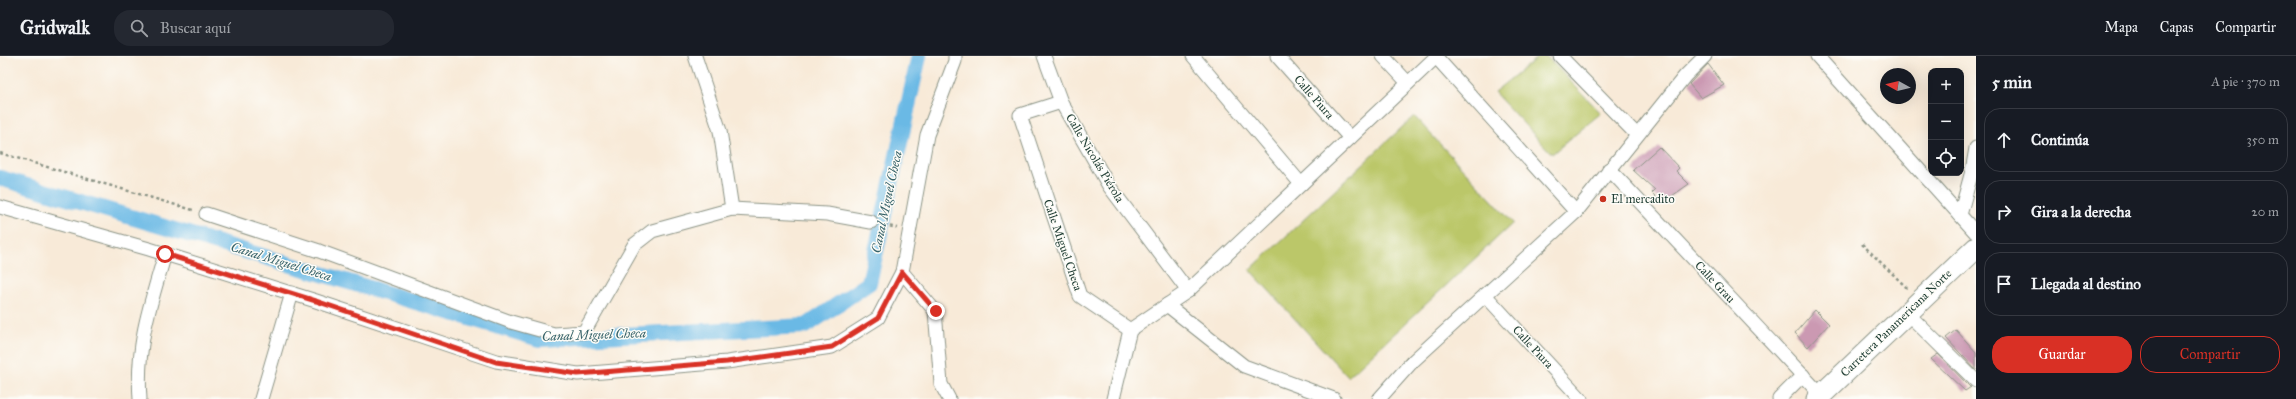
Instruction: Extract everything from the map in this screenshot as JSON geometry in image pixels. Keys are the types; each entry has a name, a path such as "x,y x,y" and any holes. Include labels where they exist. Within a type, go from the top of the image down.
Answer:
{"highway":[{"name":"Carretera Panamericana Norte","path":"1819,397 1976,248"}],"street":[{"path":"695,56 720,131 732,209"},
{"path":"0,207 165,254 292,293 496,362 578,374 727,362 832,347 878,318 902,272 927,135 955,61 955,56"},
{"name":"Calle Nicolás Piérola","path":"1044,56 1062,102 1109,186 1188,290"},
{"path":"1193,56 1301,184"},
{"name":"Calle Piura","path":"1277,56 1350,138"},
{"path":"1383,56 1408,83"},
{"path":"1113,399 1130,330 1188,290 1436,56 1576,212"},
{"path":"1560,56 1637,134"},
{"path":"1379,399 1412,362 1576,212 1637,134 1685,76 1705,56"},
{"path":"1817,56 1976,233"},
{"name":"Calle Miguel Checa","path":"1062,102 1020,115 1080,296 1130,330"},
{"path":"1960,215 1972,171 1976,148"},
{"name":"Calle Grau","path":"1609,169 1803,376 1819,397"},
{"path":"206,214 319,251 511,322 554,334 584,332 634,245 652,231 732,209 827,214 872,222"},
{"path":"140,399 138,371 141,339 165,254"},
{"path":"902,272 936,311 941,384 949,399"},
{"path":"261,399 292,293"},
{"name":"Calle Piura","path":"1485,295 1581,399"},
{"path":"1167,305 1244,366 1334,399"},
{"path":"1914,307 1976,381"},
{"path":"1779,399 1803,376"}],"path":[{"path":"0,153 206,214"},
{"path":"872,222 899,228"},
{"path":"1862,244 1914,307"}],"green space":[{"path":"1539,56 1546,56 1601,113 1552,154 1494,92"},
{"path":"1414,116 1513,223 1348,377 1250,270"}],"building":[{"path":"1708,64 1724,85 1701,98 1689,84"},
{"path":"1659,147 1679,168 1676,171 1689,184 1662,203 1652,193 1655,190 1633,170"},
{"path":"1815,310 1829,324 1808,347 1795,333"},
{"path":"1956,330 1976,352 1976,370 1946,338"},
{"path":"1938,354 1971,387 1965,391 1931,359"}],"waterway":[{"name":"Canal Miguel Checa","path":"0,178 540,339 806,326 869,283 919,56"}],"place":[{"name":"El mercadito","path":"1603,199"}],"route":[{"path":"165,254 316,301 496,362 578,374 727,362 832,347 878,318 902,272 936,311"}]}
